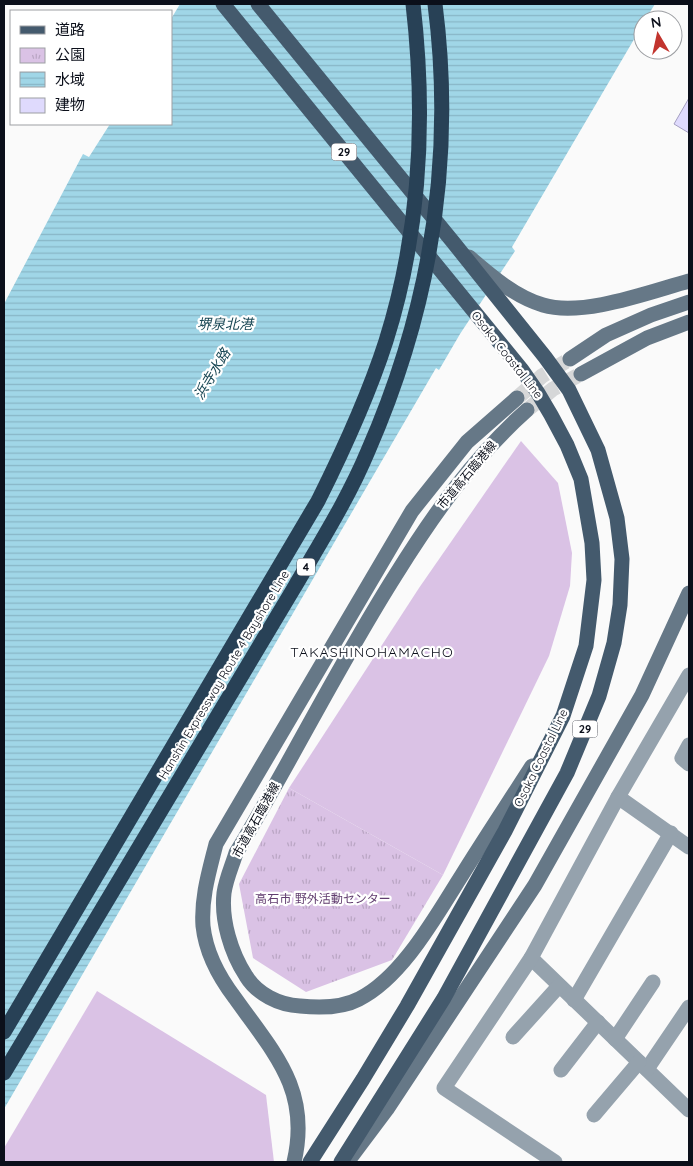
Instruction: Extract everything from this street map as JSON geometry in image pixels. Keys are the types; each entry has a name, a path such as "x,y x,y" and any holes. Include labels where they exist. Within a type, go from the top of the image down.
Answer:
{"highway":[{"name":"Hanshin Expressway Route 4 Bayshore Line","path":"4,1032 314,510 343,452 368,393 386,340 399,292 409,244 414,207 420,134 419,85 413,4"},
{"name":"Hanshin Expressway Route 4 Bayshore Line","path":"4,1073 318,545 368,453 388,404 422,294 439,191 442,77 435,4"}],"main road":[{"name":"Osaka Coastal Line","path":"223,4 465,300 538,393 567,445 581,478 592,543 593,589 586,646 563,716 505,831 407,1006 310,1162"},
{"name":"29","path":"258,4 453,242 482,273 569,390 598,450 617,518 622,559 620,604 614,643 599,696 567,773 444,998 341,1162"}],"street":[{"path":"482,273 543,305 564,308 592,307 689,281"},
{"path":"570,358 606,335 651,315 689,302"},
{"path":"581,374 648,338 689,322"},
{"name":"市道高石臨港線","path":"294,1162 299,1137 298,1108 292,1088 281,1064 223,983 212,961 207,945 203,927 203,902 216,844 412,511 467,442 516,398"},
{"name":"市道高石臨港線","path":"527,410 472,465 426,527 364,626 236,853 224,893 225,918 236,961 247,978 273,1000 292,1006 317,1008 341,1005 359,1000 378,987 418,944 563,716"},
{"path":"347,1162 387,1109 535,886 642,695 689,593"},
{"path":"555,1162 444,1088 530,958 618,797 689,675"},
{"path":"689,746 682,758 689,764"},
{"path":"618,797 689,848"},
{"path":"574,1000 670,833"},
{"path":"530,958 689,1110"},
{"path":"615,1039 654,982"},
{"path":"513,1037 559,986"},
{"path":"594,1115 643,1066 689,1007"},
{"path":"561,1070 598,1022"}],"green space":[{"path":"521,441 558,483 572,553 570,586 549,656 443,875 289,788 419,588"},
{"name":"高石市 野外活動センター","path":"289,788 443,875 392,960 306,992 253,958 239,884"},
{"path":"97,991 266,1095 274,1162 4,1162 4,1148"}],"water":[{"name":"堺泉北港","path":"180,4 655,4 651,10 633,10 633,41 512,247 515,251 460,334 439,370 436,368 4,1109 4,304 83,154 89,157 109,125 172,125 172,17"}],"building":[{"path":"689,98 689,133 674,124"}],"tunnel":[{"path":"517,398 542,376 570,359"},
{"path":"527,410 553,389 581,374"}],"district":[{"name":"TAKASHINOHAMACHO","path":"372,652"}],"water label":[{"name":"浜寺水路","path":"212,374"}]}
